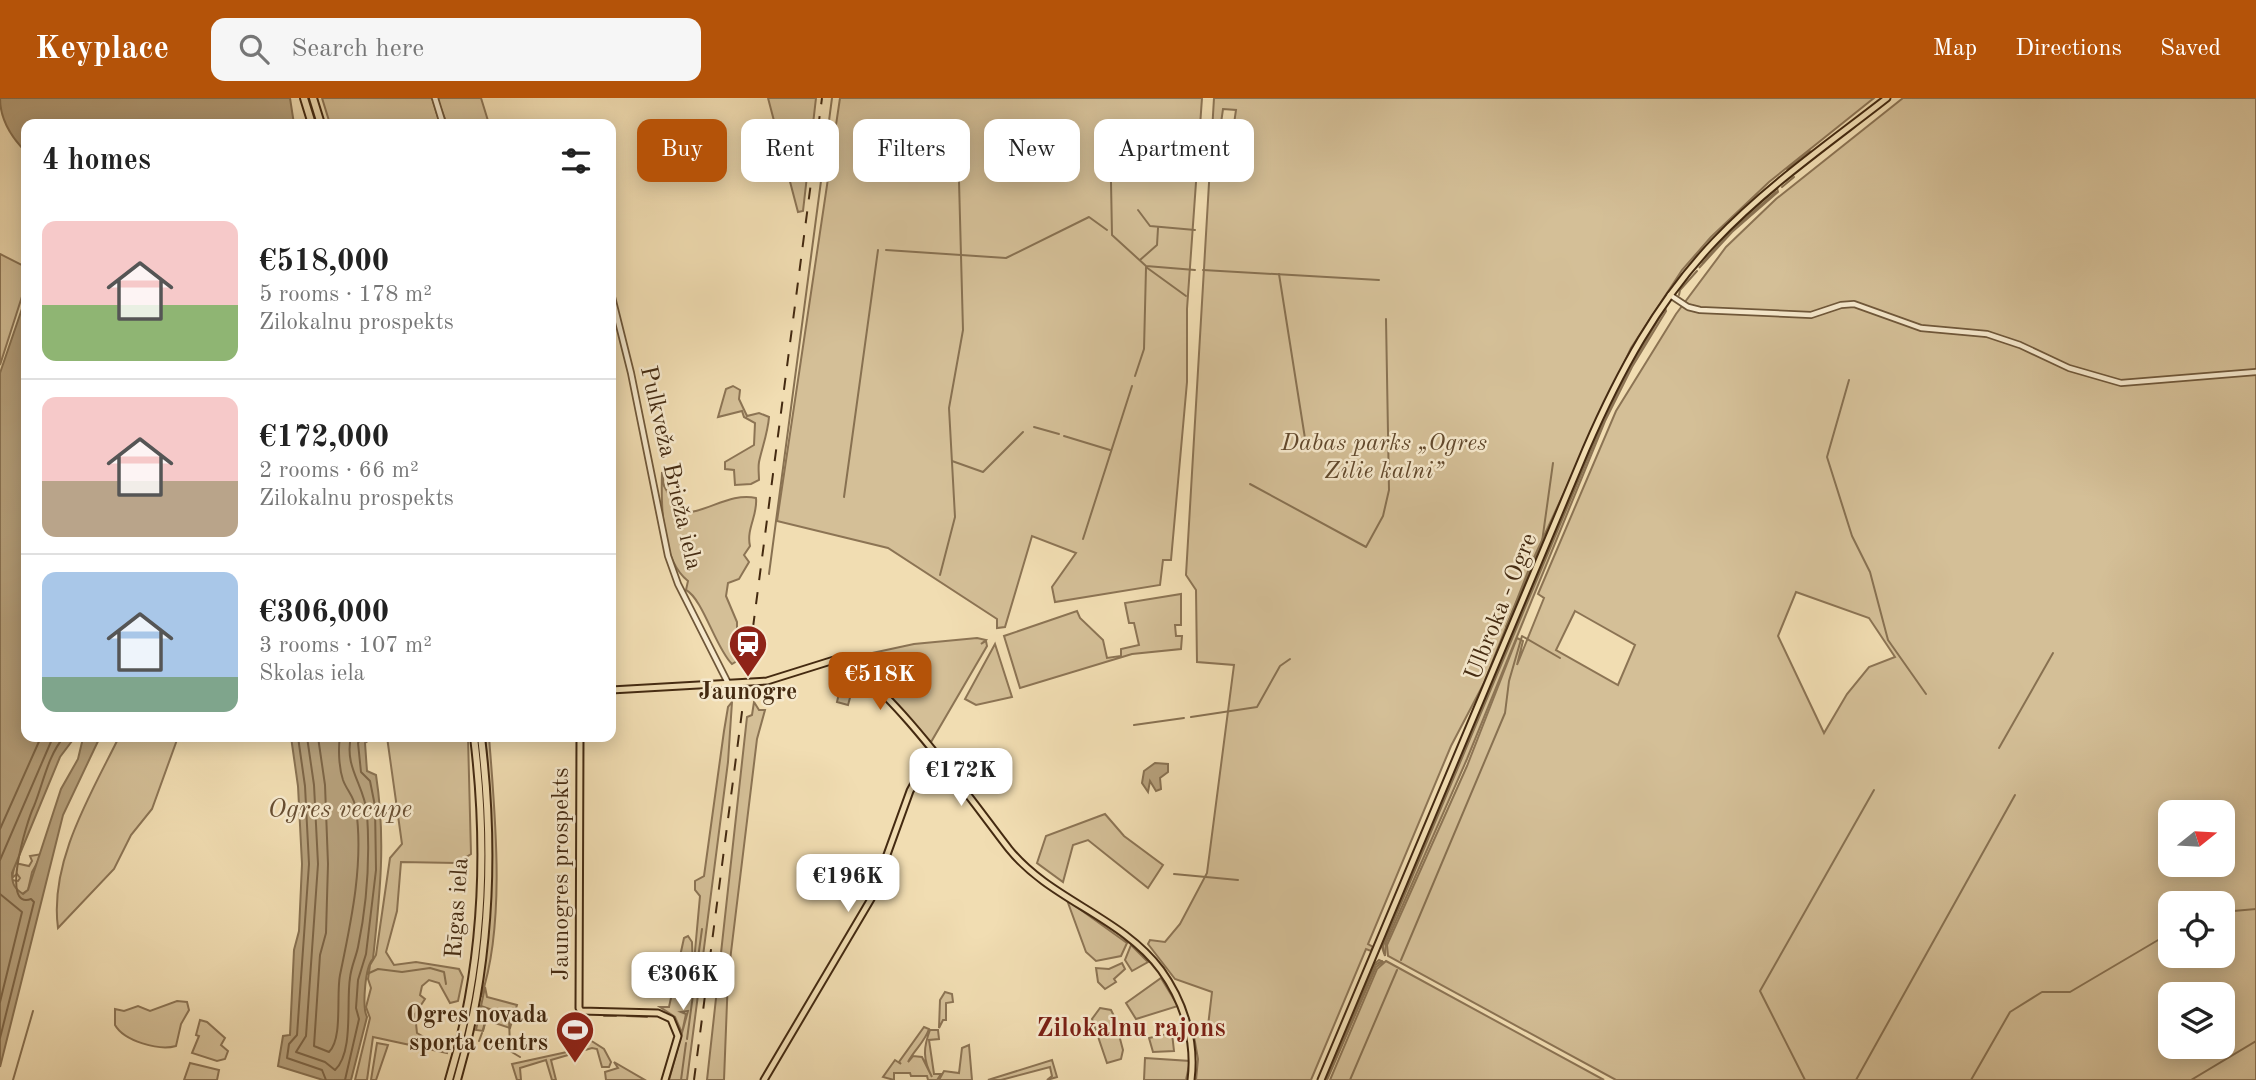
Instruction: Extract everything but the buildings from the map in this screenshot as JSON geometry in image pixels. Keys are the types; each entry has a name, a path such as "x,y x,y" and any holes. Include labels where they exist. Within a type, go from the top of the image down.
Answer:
{"highway":[{"path":"304,98 310,119"},
{"path":"313,98 319,119"},
{"name":"Rīgas iela","path":"457,1080 475,1005 486,927 488,866 482,781 475,742"},
{"name":"Rīgas iela","path":"449,1080 465,1021 476,947 481,843 481,742"}],"main road":[{"name":"Ulbroka - Ogre","path":"1321,1080 1603,411 1630,357 1670,295 1713,242 1783,179 1887,98"},
{"path":"616,690 774,679 822,662 839,661 886,698 932,750 1023,866 1132,940 1159,968 1178,998 1187,1023 1192,1053 1191,1080"},
{"name":"Jaunogres prospekts","path":"580,742 578,1002 581,1011 658,1013 671,1019 677,1032 675,1050 665,1080"},
{"path":"764,1080 871,899 910,791 932,750"}],"street":[{"path":"435,98 441,119"},
{"path":"1670,295 1683,304 1700,310 1801,315 1854,304 1921,328 1975,331 2003,339 2069,368 2121,383 2256,372"},
{"name":"Pulkveža Brieža iela","path":"616,313 635,389 668,556 678,584 728,682"}],"green space":[{"path":"322,98 432,98 438,119 328,119"},
{"path":"437,98 481,98 487,119 445,119"},
{"path":"768,98 816,98 814,119 774,119"},
{"path":"840,98 1202,98 1201,119 1094,119 1094,182 1196,182 1187,309 1187,382 1171,560 1163,560 1160,585 1055,602 1052,587 1076,553 1032,536 1005,627 997,628 997,619 888,548 777,521 827,182 839,182 839,119 837,119"},
{"name":"Dabas parks „Ogres Zilie kalni”","path":"1214,98 1874,98 1769,182 1711,237 1682,270 1631,348 1531,564 1484,683 1451,746 1368,944 1373,947 1371,951 1366,949 1311,1080 1196,1080 1198,1059 1192,1025 1208,1026 1212,992 1175,979 1148,944 1150,940 1165,942 1180,924 1207,873 1234,665 1197,662 1196,590 1186,575 1209,182 1254,182 1254,119 1235,119 1236,110 1223,109 1222,119 1213,119"},
{"path":"1903,98 2256,98 2256,1080 1616,1080 1388,956 1387,945 1467,766 1517,638 1523,641 1517,665 1544,598 1538,594 1616,411 1676,314 1726,247 1776,199","holes":["1796,592 1869,618 1895,657 1869,667 1847,694 1824,733 1778,636","1575,611 1635,645 1618,685 1556,650"]},
{"path":"790,182 806,182 803,211 798,212"},
{"path":"1777,188 1778,192 1732,232 1699,268 1730,230"},
{"path":"0,254 21,264 21,300 0,365"},
{"path":"1665,307 1666,311 1632,367 1605,421 1467,759 1386,943 1385,956 1382,947 1610,403"},
{"path":"733,386 740,390 739,399 747,416 759,413 769,417 759,462 759,480 751,484 735,485 734,470 725,469 725,462 754,445 755,423 744,417 742,411 718,417 726,389"},
{"path":"662,472 664,486 679,513 699,510 736,498 756,498 750,546 744,555 749,562 739,579 728,583 726,596 737,622 737,661 732,664 720,647 698,603 686,590 688,581 672,560 664,531"},
{"path":"1181,594 1181,625 1175,625 1176,636 1182,636 1181,649 1132,654 1020,688 1004,636 1077,611 1080,618 1103,640 1107,658 1121,656 1121,649 1139,645 1134,623 1129,623 1125,603"},
{"path":"977,638 986,640 981,644 986,641 987,646 931,742 856,665 858,657 863,655 914,644"},
{"path":"995,644 1012,697 976,705 965,699"},
{"path":"842,680 854,683 848,705 837,702"},
{"path":"732,702 728,762 687,1080 669,1080 682,1033 675,1017 660,1007 669,1007 684,938 688,936 692,942 693,973 700,896 695,890 695,881 704,876 724,731 728,707"},
{"path":"754,702 759,710 765,710 757,739 728,977 724,1080 707,1080 747,717 752,715"},
{"path":"116,742 176,742 152,809 131,835 114,869 58,928 60,878 85,805"},
{"path":"388,742 468,742 471,854 457,863 401,862 397,911 386,952 394,965 416,962 459,969 463,977 458,1001 450,1003 439,983 429,980 422,986 420,995 425,999 415,1014 417,1033 436,1044 445,1040 449,1043 447,1053 373,1037 367,1080 355,1080 370,1018 366,1007 371,988 368,979 370,965 376,955 390,858 402,844"},
{"path":"485,742 489,742 497,868 494,936 481,997 491,867"},
{"path":"1105,814 1124,836 1163,865 1148,888 1088,840 1073,845 1063,882 1037,863 1046,836"},
{"path":"42,854 32,872 28,890 22,894 11,880 18,881 20,878 17,874 12,878 15,863 29,866 32,861 30,856"},
{"path":"1067,900 1127,943 1121,956 1096,961 1086,952"},
{"path":"1131,945 1148,962 1132,971 1125,960"},
{"path":"1379,960 1383,962 1376,967 1327,1080 1324,1080 1374,964"},
{"path":"1386,961 1604,1080 1330,1080 1377,969"},
{"path":"1122,963 1125,969 1114,979 1116,982 1105,989 1098,982 1096,968 1109,969"},
{"path":"1161,978 1178,1006 1136,1019 1126,1003"},
{"path":"485,987 487,997 517,1005 510,1028 486,1020 483,1031 476,1030"},
{"path":"945,992 952,994 953,1002 946,1003 946,1020 943,1020 939,1028 940,1000"},
{"path":"177,1001 187,1002 189,1010 181,1024 176,1046 161,1047 142,1043 126,1036 115,1025 115,1009 124,1011 138,1006 150,1011"},
{"path":"1100,1008 1111,1010 1123,1050 1121,1059 1107,1063 1092,1019"},
{"path":"200,1020 207,1022 225,1038 221,1045 228,1051 225,1059 217,1061 192,1053 199,1036 196,1035"},
{"path":"924,1027 929,1029 927,1034 908,1062 913,1056 922,1057 932,1077 925,1048 930,1030 938,1030 939,1039 929,1040 934,1074 941,1074 937,1080 928,1080 927,1076 911,1076 910,1073 894,1073 894,1080 883,1077 895,1060 901,1064 899,1062"},
{"path":"1172,1033 1174,1051 1153,1052 1149,1038"},
{"path":"590,1040 604,1049 611,1062 609,1067 602,1067 597,1049 592,1048 551,1060 556,1080 552,1080 546,1060 520,1068 521,1080 517,1080 512,1064 576,1050"},
{"path":"377,1043 388,1045 376,1080 371,1080"},
{"path":"969,1045 972,1080 939,1080 944,1071 959,1073 962,1048"},
{"path":"1145,1058 1190,1061 1186,1080 1144,1080"},
{"path":"1052,1060 1057,1077 1047,1080 1052,1076 1050,1067 1001,1080 988,1080"},
{"path":"614,1062 645,1080 606,1080 605,1072 618,1068"},
{"path":"190,1063 219,1070 217,1080 184,1080"}],"water":[{"path":"0,98 290,98 293,119 21,119 21,146 7,128"},
{"path":"21,312 21,742 71,742 60,757 12,873 14,885 23,894 28,890 61,789 78,759 82,742 98,742 63,815 0,1067 0,373"},
{"name":"Ogres vecupe","path":"292,742 366,742 367,771 376,775 379,799 380,889 373,959 365,987 367,1017 351,1080 323,1080 278,1066 283,1036 290,1035 294,950 299,931 302,864 298,786"},
{"path":"1155,763 1168,764 1168,772 1160,778 1161,789 1156,791 1150,781 1148,792 1142,783 1144,771"}],"waterway":[{"path":"769,574 832,98"},
{"path":"1787,169 1810,151"},
{"path":"1782,187 1794,177"},
{"path":"940,575 955,517 949,408 963,330 959,182"},
{"path":"1111,182 1112,235 1146,266 1195,270"},
{"path":"1703,263 1731,231 1776,192"},
{"path":"1138,210 1150,226 1195,230"},
{"path":"886,250 1006,258 1089,217 1107,230"},
{"path":"1140,260 1157,245 1158,228"},
{"path":"844,497 878,250"},
{"path":"1146,267 1186,296"},
{"path":"1135,376 1144,349 1146,268"},
{"path":"1203,270 1379,280"},
{"path":"1679,295 1680,290 1697,271"},
{"path":"1279,274 1307,451"},
{"path":"1384,953 1383,946 1603,422 1633,360 1665,309"},
{"path":"1250,484 1366,547 1383,516 1389,490 1386,319"},
{"path":"1849,380 1827,457 1852,536 1870,572 1888,640 1926,694"},
{"path":"1083,539 1132,386"},
{"path":"1034,427 1059,434"},
{"path":"952,461 983,472 1023,432"},
{"path":"1064,436 1110,450"},
{"path":"1506,627 1542,542 1553,463"},
{"path":"1401,960 1505,713 1509,681 1522,636 1560,658"},
{"path":"1999,748 2053,653"},
{"path":"1191,717 1257,707 1280,666 1290,659"},
{"path":"1134,725 1184,718"},
{"path":"1805,1080 1760,991 1874,790"},
{"path":"1856,1080 2015,795"},
{"path":"1174,874 1238,880"},
{"path":"2235,911 2256,909"},
{"path":"687,1039 702,929"},
{"path":"1971,1080 2010,1012 2042,992 2070,992 2158,940"},
{"path":"1326,1080 1375,965 1382,961"},
{"path":"367,974 378,969 402,972 430,968 444,972 446,984"},
{"path":"1350,1080 1397,970"},
{"path":"481,1006 509,1016 510,1051 520,1057"},
{"path":"13,1080 33,1011"},
{"path":"604,1016 616,1016"},
{"path":"627,1016 647,1017"},
{"path":"483,1030 486,1018"},
{"path":"479,1041 482,1033"},
{"path":"2191,1080 2256,1041"},
{"path":"681,1080 686,1043"}],"railway":[{"path":"694,1080 822,98"}],"place":[{"name":"Jaunogre","path":"748,678"},
{"name":"Ogres novada sporta centrs","path":"575,1064"}],"district":[{"name":"Zilokalnu rajons","path":"1131,1029"}]}
